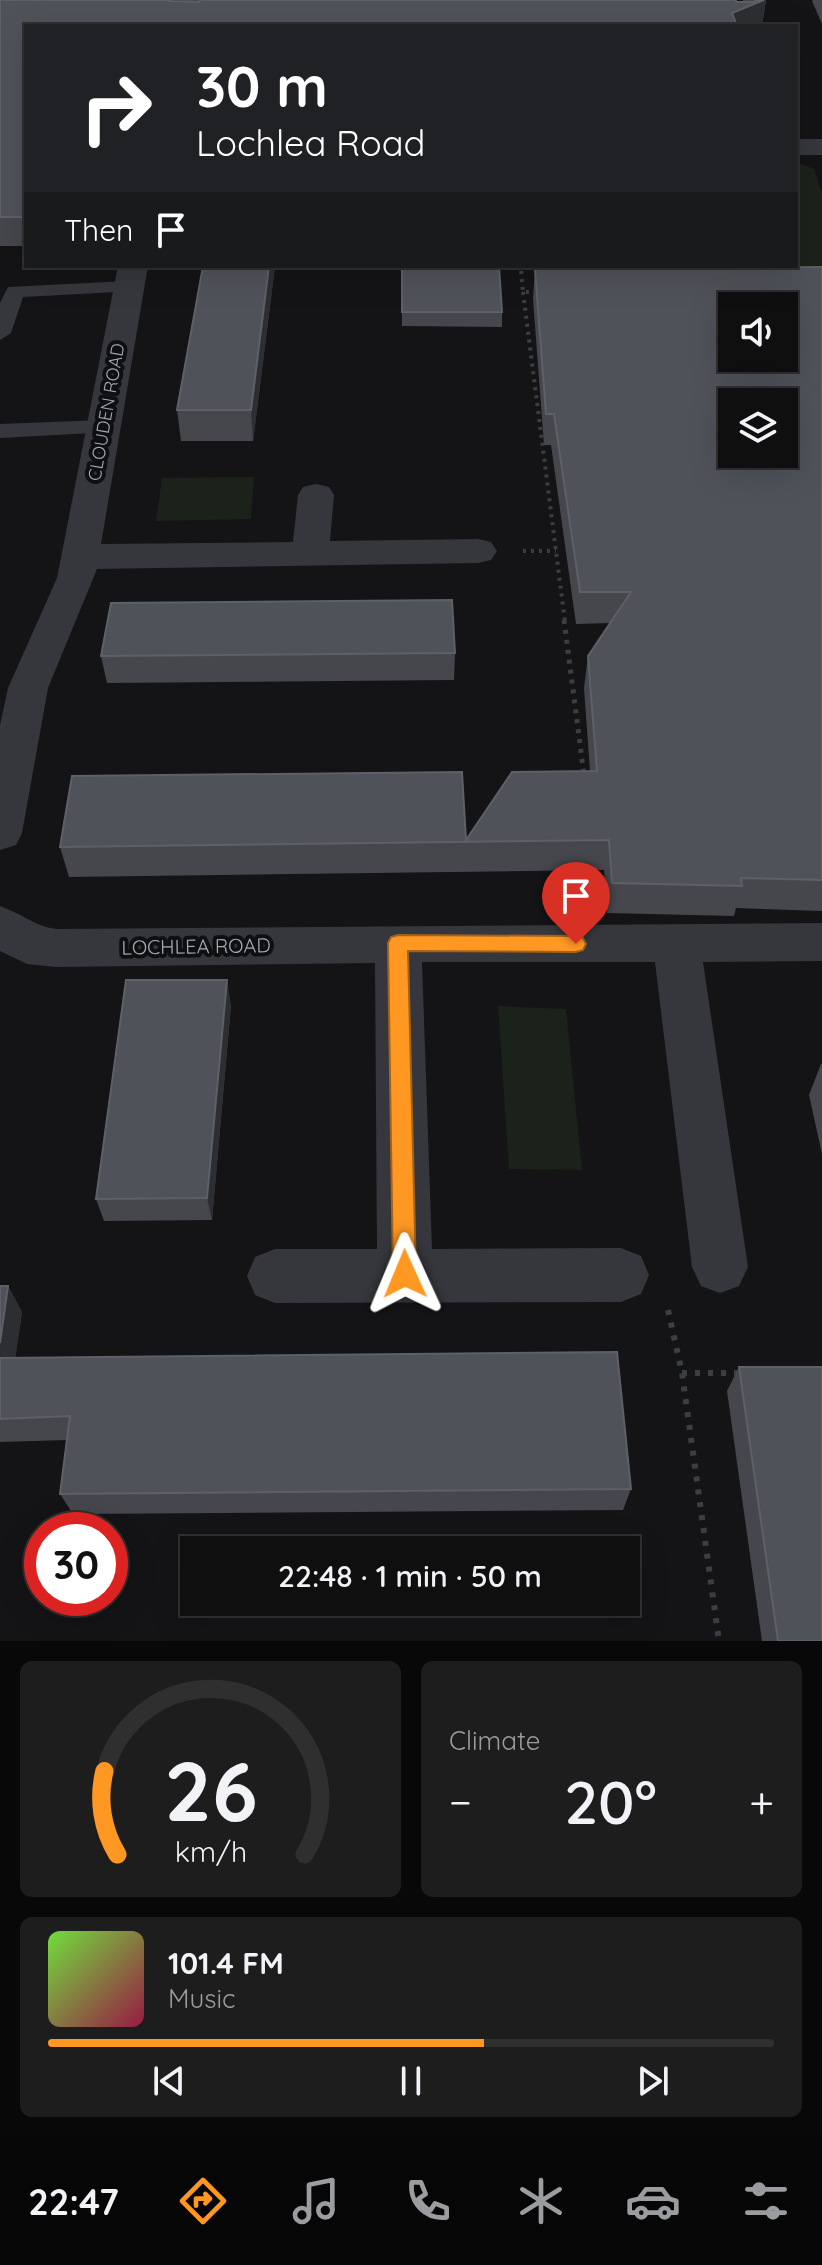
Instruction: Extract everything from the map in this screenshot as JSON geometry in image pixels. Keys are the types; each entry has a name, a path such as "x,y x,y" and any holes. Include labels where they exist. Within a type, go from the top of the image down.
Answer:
{"street":[{"path":"798,147 822,147"},
{"name":"CLOUDEN ROAD","path":"77,568 130,277"},
{"path":"310,553 316,495"},
{"path":"0,833 7,762 28,688 77,568 310,553 478,551"},
{"name":"LOCHLEA ROAD","path":"3,934 27,945 56,948 822,942"},
{"path":"398,943 405,1274"},
{"path":"677,945 720,1267"},
{"path":"275,1276 405,1274 643,1286"}],"lane":[{"path":"0,333 15,291 130,277"},
{"path":"0,431 103,427"}],"path":[{"path":"521,268 586,790"},
{"path":"627,268 646,273"},
{"path":"523,292 538,292"},
{"path":"543,453 559,453"},
{"path":"559,581 575,581"},
{"path":"578,728 593,728"},
{"path":"594,852 605,944"},
{"path":"643,1286 682,1373 719,1641"},
{"path":"682,1373 744,1373"}],"shaded area":[{"path":"798,163 814,169 822,193 822,282 711,283 655,268 798,268"},
{"path":"254,477 251,519 156,521 162,478"},
{"path":"498,1006 566,1009 582,1170 509,1169"}],"building":[{"path":"0,0 764,0 732,13 736,24 24,24 24,217 0,217"},
{"path":"822,267 822,880 741,878 742,886 612,883 609,840 60,847 72,776 462,772 466,840 512,772 597,771 588,656 631,592 580,592 554,414 546,414 535,269"},
{"path":"203,268 269,268 251,410 177,410"},
{"path":"402,268 499,268 502,312 402,312"},
{"path":"452,600 455,653 101,656 111,603"},
{"path":"126,980 227,980 207,1198 96,1199"},
{"path":"0,1286 8,1286 0,1343"},
{"path":"617,1352 631,1489 60,1494 70,1416 0,1419 0,1358"},
{"path":"739,1367 822,1367 822,1641 778,1641"}],"route":[{"path":"405,1274 398,943 576,944"}]}
